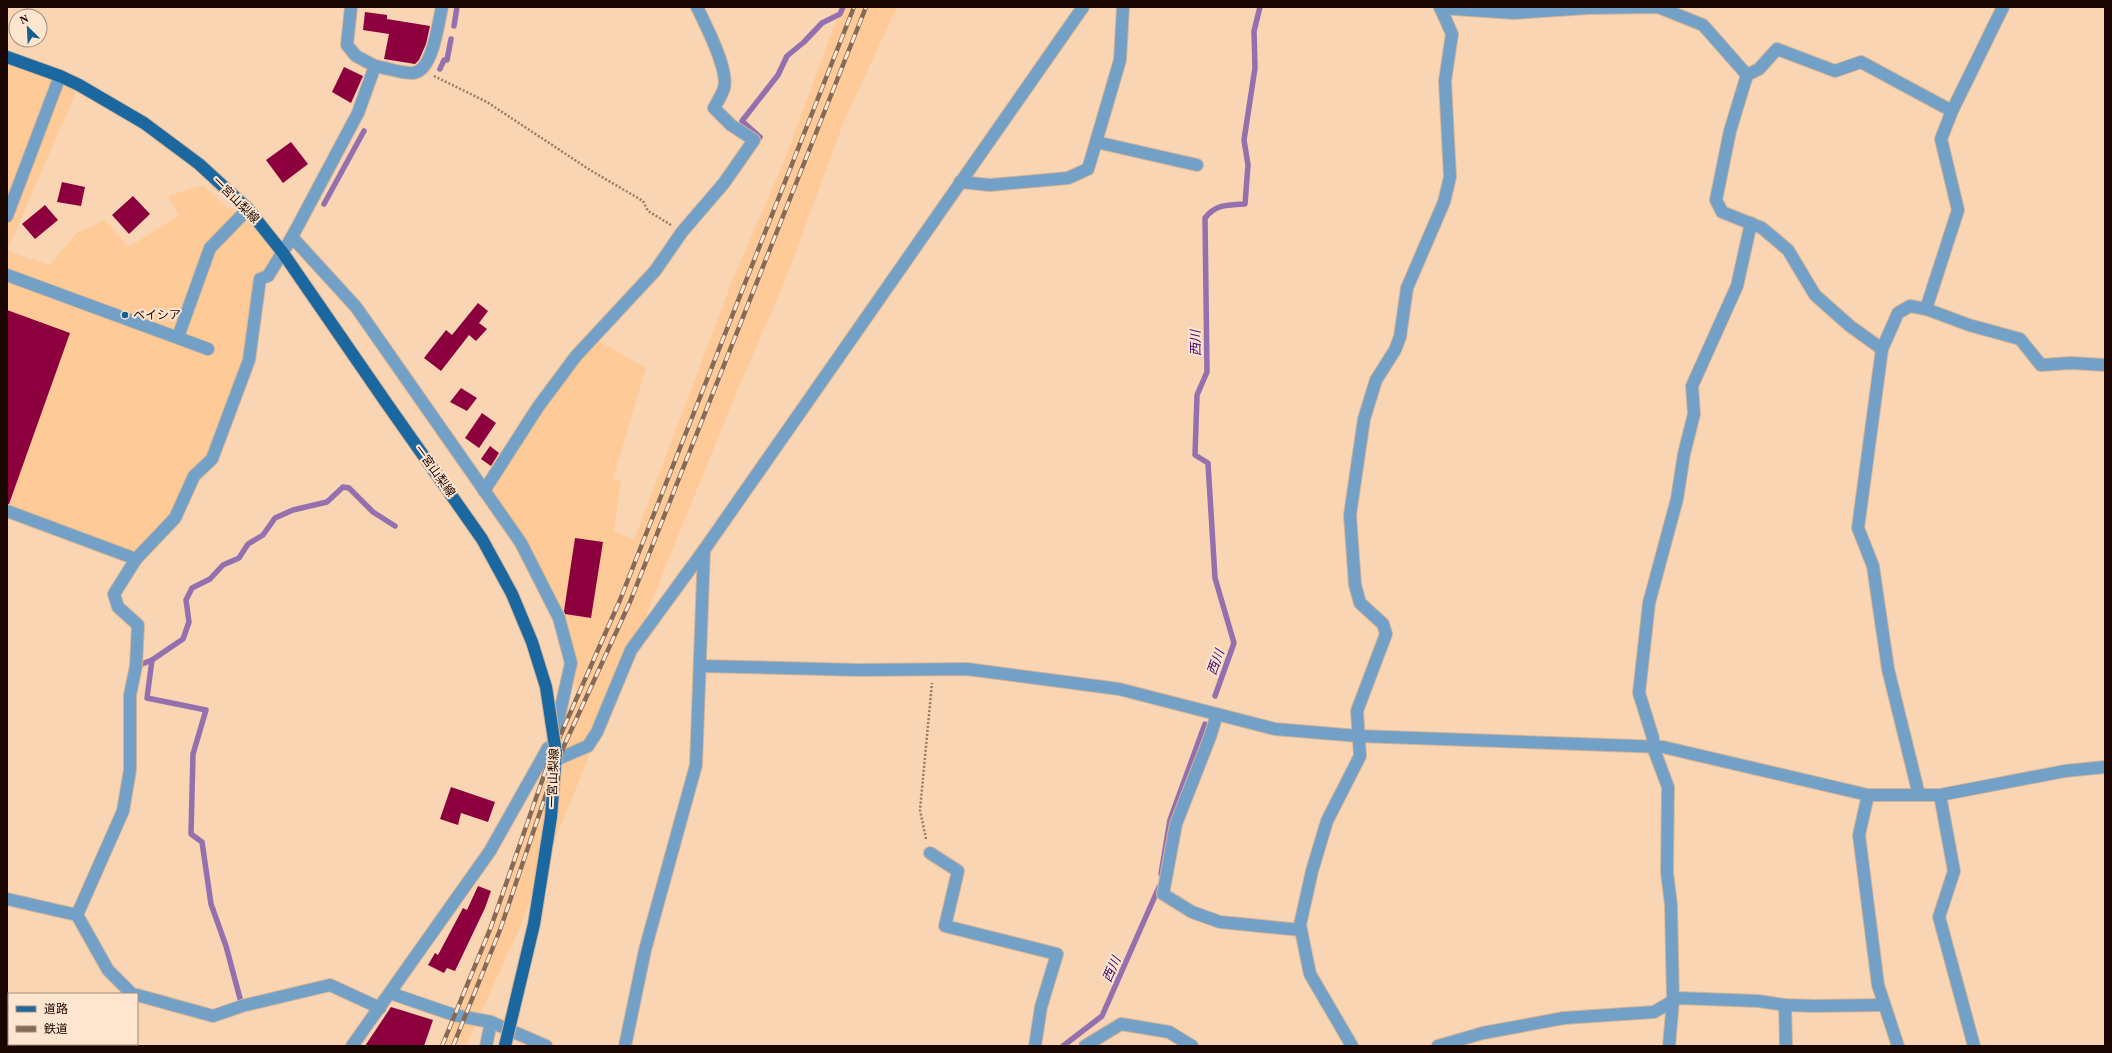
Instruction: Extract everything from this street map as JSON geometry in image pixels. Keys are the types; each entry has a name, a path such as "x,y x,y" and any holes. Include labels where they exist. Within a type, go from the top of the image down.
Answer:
{"main road":[{"name":"一宮山梨線","path":"7,57 60,76 144,123 199,164 248,209 283,253 482,539 512,594 532,642 546,687 556,753 551,817 534,924 505,1046"}],"street":[{"path":"351,7 347,45 356,56 376,66 412,73 421,70 431,56 442,7"},
{"path":"484,491 538,407 576,356 655,271 682,232 724,183 754,140 731,125 714,108 724,88 724,79 712,36 697,7"},
{"path":"292,237 356,307 521,543 559,618 571,663 552,741 549,761 558,759 588,746 597,732 631,650 704,550 1083,7"},
{"path":"960,182 990,185 1068,178 1088,169 1120,60 1123,7"},
{"path":"1352,1046 1310,974 1300,926 1312,871 1327,822 1360,756 1357,711 1386,634 1383,624 1360,603 1355,585 1350,515 1366,413 1376,380 1395,350 1400,336 1407,288 1444,202 1450,177 1445,81 1452,34 1440,7 1514,13 1588,8 1658,8 1703,25 1747,75"},
{"path":"1926,309 1958,210 1941,139 1952,111 2003,7"},
{"path":"1882,349 1850,326 1815,295 1788,250 1762,228 1722,212 1716,200 1730,131 1747,75 1759,69 1777,49 1835,71 1861,62 1952,111"},
{"path":"77,915 93,882 122,811 130,770 130,695 136,666 138,625 118,608 114,594 136,559 175,518 194,476 212,459 249,360 260,280 268,276 292,237 358,113 376,66"},
{"path":"7,216 60,76"},
{"path":"1096,142 1197,165"},
{"path":"178,337 210,248 248,209"},
{"path":"1669,1046 1672,1001 1671,905 1667,872 1668,787 1653,747 1653,738 1639,693 1649,603 1677,499 1694,414 1692,386 1737,286 1751,223"},
{"path":"7,275 208,348"},
{"path":"1919,794 1888,669 1873,566 1858,528 1882,349 1898,313 1910,306 1926,309 1969,325 2020,339 2041,365 2072,363 2105,365"},
{"path":"7,511 136,559"},
{"path":"625,1046 645,950 696,765 704,550"},
{"path":"700,666 860,670 967,669 1120,689 1275,729 1358,736 1662,747 1868,795 1940,795 2065,771 2105,767"},
{"path":"1216,714 1210,737 1176,824 1163,894 1192,912 1220,922 1301,930"},
{"path":"352,1046 490,851 552,741"},
{"path":"1868,795 1858,835 1878,985 1898,1046"},
{"path":"1940,795 1954,871 1939,918 1972,1046"},
{"path":"930,853 958,871 945,926 1057,954 1041,1007 1035,1046"},
{"path":"7,899 77,915 108,970 130,993"},
{"path":"138,995 213,1016 242,1006 330,985 380,1008"},
{"path":"390,993 454,1015 491,1022 546,1046"},
{"path":"1438,1046 1483,1033 1564,1018 1654,1012 1678,998 1758,1001 1785,1005 1884,1005"},
{"path":"1785,1005 1786,1046"},
{"path":"486,1046 491,1022"},
{"path":"1085,1046 1121,1024 1169,1032 1192,1046"}],"path":[{"path":"421,70 487,102 590,170 643,201 648,211 682,232"},
{"path":"930,853 920,810 934,669"}],"shaded area":[{"path":"841,7 897,7 844,121 786,278 732,403 519,929 466,1046 440,1046 492,915 576,694 571,663 559,618 484,491 593,338 646,368 613,479 621,481 614,531 634,540 734,276 785,159"},
{"path":"7,57 79,85 7,251"},
{"name":"ベイシア","path":"203,185 227,208 248,209 283,253 260,280 249,360 212,459 194,476 175,518 136,559 7,511 7,251 49,265 77,233 104,220 129,247 179,215 168,196"}],"building":[{"path":"365,12 387,15 387,19 430,26 426,44 419,60 415,64 384,59 389,34 363,30"},
{"path":"344,67 363,76 351,103 332,92"},
{"path":"291,142 308,164 283,183 266,160"},
{"path":"62,182 85,187 81,206 57,202"},
{"path":"133,196 150,214 129,234 112,215"},
{"path":"45,205 58,220 35,239 22,224"},
{"path":"478,303 488,311 479,323 487,329 476,341 469,335 441,371 424,358 446,330 452,335"},
{"path":"7,310 70,333 9,504 7,504"},
{"path":"461,388 477,398 467,411 450,402"},
{"path":"482,413 496,423 479,448 465,438"},
{"path":"490,446 499,453 491,466 481,459"},
{"path":"575,538 603,542 591,618 565,614 564,611"},
{"path":"451,787 495,802 488,822 461,813 458,825 440,819"},
{"path":"478,886 491,891 485,908 455,971 447,968 444,973 428,965 435,953 438,955 463,908 467,910"},
{"path":"391,1007 433,1020 424,1046 365,1046"}],"waterway":[{"path":"454,26 457,7"},
{"path":"755,144 760,137 742,121 778,75 787,56 804,42 822,23 840,14 843,7"},
{"name":"西川","path":"1215,696 1234,643 1215,578 1208,463 1195,455 1197,395 1207,372 1205,218 1209,213 1223,206 1245,204 1248,165 1244,140 1255,68 1254,31 1260,7"},
{"path":"440,69 444,60 447,60 451,39"},
{"path":"324,204 364,131"},
{"path":"137,666 152,660 183,639 189,622 186,600 192,588 210,579 223,565 239,558 248,544 263,535 275,518 293,510 327,502 343,487 349,488 373,512 395,526"},
{"path":"152,660 147,698 206,710 193,754 191,834 202,842 211,904 226,946 242,1006"},
{"name":"西川","path":"1161,874 1170,820 1205,724"},
{"name":"西川","path":"1063,1046 1102,1016 1159,887"}],"railway":[{"path":"442,1046 491,927 549,761 620,600 854,7"},
{"path":"453,1046 500,930 558,759 630,602 866,7"}],"place":[{"name":"ベイシア","path":"125,315"}]}
